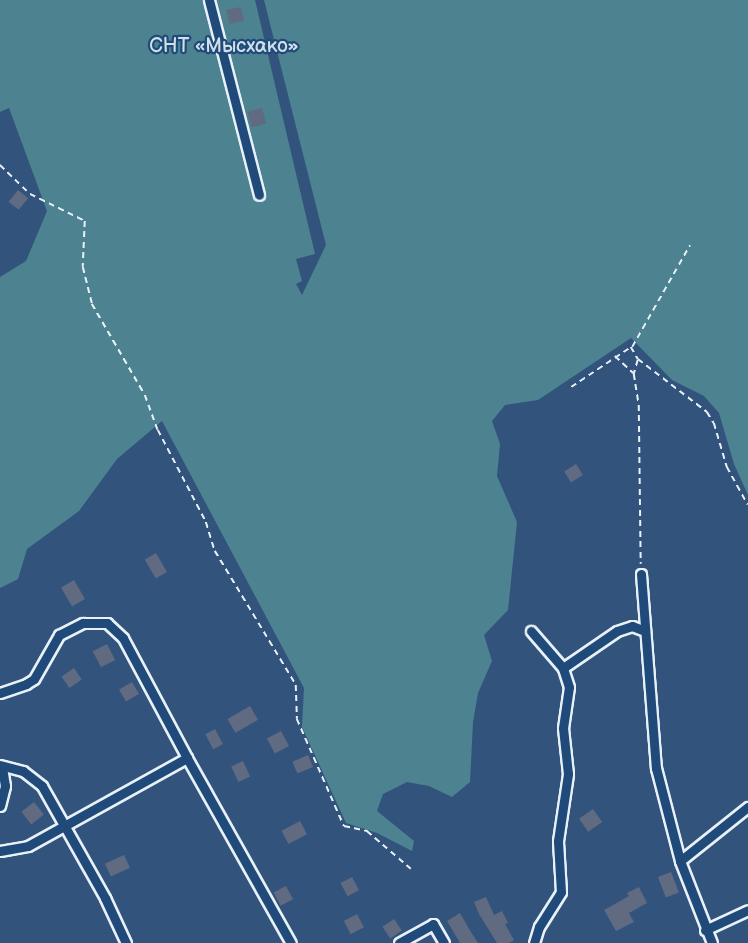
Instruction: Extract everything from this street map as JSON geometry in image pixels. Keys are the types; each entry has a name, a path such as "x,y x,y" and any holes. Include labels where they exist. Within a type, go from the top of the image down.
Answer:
{"street":[{"path":"209,0 259,195"},
{"path":"641,574 656,768 680,861 712,943"},
{"path":"0,693 34,679 51,646 70,628 83,623 107,623 123,638 187,758 291,943"},
{"path":"563,668 617,631 632,626 645,630"},
{"path":"531,631 563,668 569,687 563,719 568,774 558,841 561,892 539,927 534,943"},
{"path":"0,851 28,846 187,758"},
{"path":"0,806 4,786 1,765 23,771 34,777 42,786 105,898 126,943"},
{"path":"680,861 748,807"},
{"path":"705,930 748,910"},
{"path":"399,943 433,924 444,943"}],"path":[{"path":"0,165 30,194 85,221 83,267 92,304 145,395 158,430 206,522 216,551 296,686 297,719 344,826 367,831 411,869"},
{"path":"570,387 631,347 690,245"},
{"path":"631,347 638,359 707,412 714,423 727,467 748,505"},
{"path":"615,356 634,374"},
{"path":"638,359 634,374 639,405 641,574"}],"green space":[{"name":"СНТ «Мысхако»","path":"0,0 255,0 315,254 296,259 302,281 296,284 302,295 326,245 264,0 748,0 748,495 734,464 719,413 704,396 672,380 631,338 538,400 505,405 492,421 500,444 497,476 517,522 508,610 484,635 492,661 478,693 473,722 470,782 452,797 429,786 407,782 383,794 377,811 414,841 412,851 377,833 346,823 302,727 304,688 162,421 117,459 79,511 27,549 18,579 0,588 0,277 26,261 47,211 9,108 0,112"}],"building":[{"path":"241,7 244,21 229,24 226,10"},
{"path":"262,108 266,123 252,127 248,112"},
{"path":"18,190 28,198 19,210 9,202"},
{"path":"576,464 583,475 571,482 564,471"},
{"path":"156,553 167,572 156,579 145,560"},
{"path":"74,580 85,599 72,607 61,588"},
{"path":"107,644 115,660 101,667 93,651"},
{"path":"74,668 82,680 69,688 62,676"},
{"path":"132,682 139,694 126,702 119,690"},
{"path":"250,706 258,720 235,733 227,719"},
{"path":"215,729 223,744 213,749 205,734"},
{"path":"281,731 289,746 275,754 267,739"},
{"path":"308,755 313,767 297,774 292,762"},
{"path":"243,761 250,776 238,782 231,766"},
{"path":"34,802 44,815 31,824 21,812"},
{"path":"593,809 602,822 588,832 579,819"},
{"path":"300,821 307,834 289,844 281,831"},
{"path":"124,855 130,868 111,877 105,864"},
{"path":"671,872 679,893 666,898 658,877"},
{"path":"352,877 359,890 348,896 341,883"},
{"path":"286,886 293,899 281,906 274,893"},
{"path":"639,887 647,903 629,913 634,922 616,931 604,910 629,896 627,893"},
{"path":"486,897 494,915 502,911 508,923 505,924 514,940 509,943 497,943 479,914 474,902"},
{"path":"460,913 478,943 460,943 447,921"},
{"path":"357,914 364,927 351,934 344,921"},
{"path":"394,919 402,931 390,938 382,927"}]}
